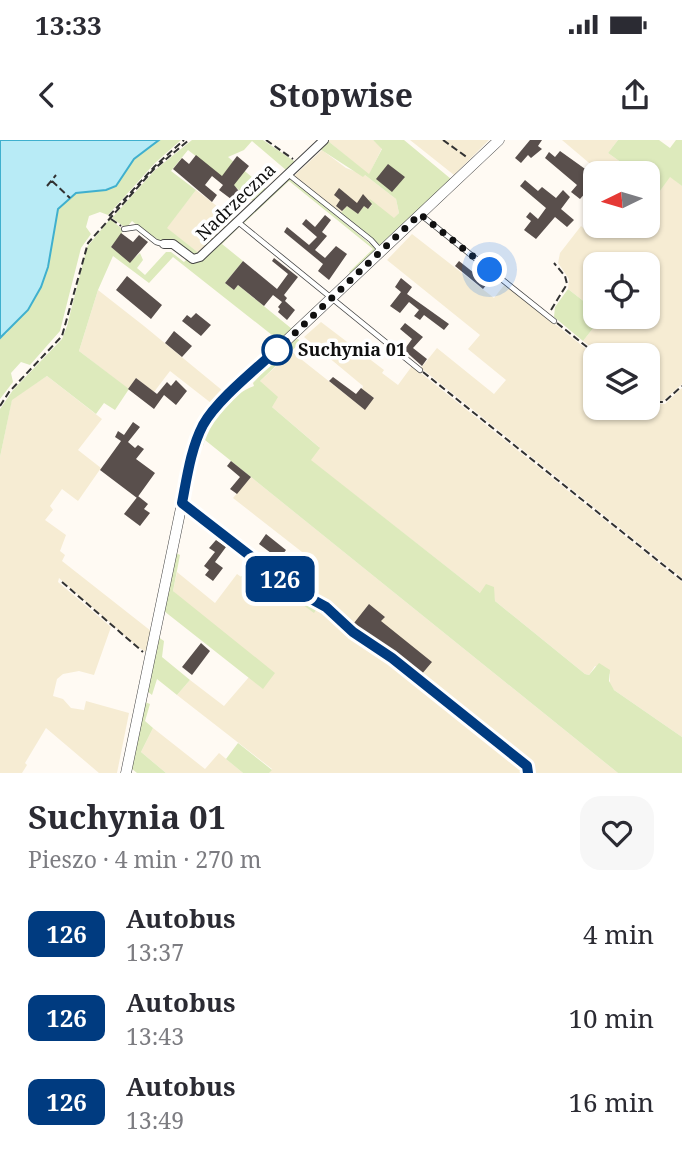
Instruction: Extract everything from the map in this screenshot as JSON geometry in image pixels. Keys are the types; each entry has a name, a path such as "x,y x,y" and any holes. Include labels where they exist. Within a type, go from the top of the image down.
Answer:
{"street":[{"name":"Nadrzeczna","path":"164,244 173,244 197,259 324,140"},
{"path":"129,772 192,455 205,423 216,407 499,140"}],"lane":[{"path":"288,174 381,251"},
{"path":"420,214 552,319"},
{"path":"238,222 419,370"},
{"path":"124,229 137,228 156,242 164,244"},
{"path":"182,503 282,581 326,607 353,632 392,658 527,766 528,773"}],"path":[{"path":"0,406 9,392 62,336 86,246 155,166 184,140"},
{"path":"110,217 159,164 190,140"},
{"path":"266,140 299,163"},
{"path":"443,140 474,164"},
{"path":"47,186 56,175"},
{"path":"52,181 70,198"},
{"path":"110,217 124,229"},
{"path":"554,262 565,276 567,284 551,311 552,319 583,344"},
{"path":"419,370 682,580"},
{"path":"660,402 664,402 682,386"},
{"path":"62,582 136,648 151,655"}],"shaded area":[{"path":"373,140 382,148 369,175 328,141"},
{"path":"410,140 489,140 454,175"},
{"path":"562,140 618,140 608,153 619,161 587,161"},
{"path":"322,150 346,168 365,175 396,199 399,213 394,219 372,204 358,214 347,206 341,213 294,176"},
{"path":"670,176 682,186 682,384 660,401 660,343 583,341 592,329 660,329 660,252 583,252 583,301 568,289 569,279 558,263 560,253 581,226 583,238 660,238 660,191"},
{"path":"196,190 235,220 200,254 166,228"},
{"path":"412,234 494,298 505,284 583,346 583,420 660,420 660,404 665,404 682,388 682,578 421,368 437,348 494,394 506,380 468,349 480,335 387,260"},
{"path":"98,290 223,391 211,403 170,371 154,392 136,378 128,389 79,351"},
{"path":"321,322 384,370 382,373 398,385 412,366 682,582 682,737 614,690 610,686 610,674 595,666 589,675 585,674 495,601 494,595 480,593 310,460 319,447 272,407 260,381 292,352 364,409 374,398 304,337"},
{"path":"47,376 102,419 78,450 101,468 78,501 62,489 50,506 53,510 45,520 66,535 60,551 65,555 62,561 151,631 146,652 59,578 58,582 111,627 94,675 79,671 63,674 57,679 53,696 63,699 71,708 84,710 86,701 129,713 117,773 99,773 46,728 22,773 0,773 0,457 12,399"},
{"path":"251,477 618,773 531,773 528,764 449,698 444,703 526,768 526,773 269,773 272,769 177,695 190,680 224,706 249,677 263,689 173,591 177,572 215,603 237,574 253,585 258,576 278,592 280,589 314,612 318,607 320,600 292,584 311,559 233,498"},
{"path":"153,728 205,769 219,753 243,773 166,773 141,752"}],"green space":[{"path":"159,140 181,140 155,163 108,215 100,212 89,216 86,227 91,234 81,248 60,331 30,365 21,362 11,373 13,382 0,399 0,338 7,333 48,267 58,209 76,193 106,190 116,186 134,159"},
{"path":"192,140 263,140 297,163 285,174 286,170 252,141 244,150 228,157 266,189 277,181 239,216 253,201 188,150 171,171 196,190 167,228 200,254 174,248 132,221 128,226 123,226 112,218 155,170"},
{"path":"373,140 404,140 451,179 380,245 341,213 347,206 358,214 364,206 368,209 372,205 368,201 370,199 394,218 399,213 396,199 365,175 363,177 320,149 328,141 369,174 382,149"},
{"path":"618,140 659,140 670,148 676,140 682,140 682,186 670,177 660,191 660,161 619,161 608,153"},
{"path":"290,177 375,248 351,274 349,272 373,249 289,181 244,223 247,227 242,224"},
{"path":"110,219 121,228 122,233 111,247 130,262 140,253 143,260 137,268 145,275 166,252 171,252 184,262 187,259 191,262 240,226 222,244 243,261 225,283 234,290 238,285 292,329 264,356 261,353 277,339 173,257 149,283 113,256 98,290 79,351 129,389 115,410 104,403 96,414 47,376 12,400 0,457 0,409 13,390 62,339 87,247"},
{"path":"568,289 583,301 583,329 592,329 583,341 554,317 555,307"},
{"path":"298,339 301,342 260,381 278,397 272,407 320,448 311,460 480,593 486,584 494,587 495,601 585,674 589,675 599,663 610,670 609,681 614,690 682,737 682,773 618,773 205,440 203,446 201,445 208,426 221,409 237,395 254,386 253,383 293,340"},
{"path":"176,553 180,555 173,591 275,673 263,689 164,611"},
{"path":"253,561 290,590 318,607 314,613 281,589 278,592 258,576 253,586 241,577"},
{"path":"158,637 164,641 162,657 190,680 177,695 157,679 152,695 147,691"},
{"path":"145,702 150,704 145,721 153,728 141,752 166,773 137,773 131,768"},
{"path":"238,743 272,770 269,773 243,773 226,759"}],"water":[{"path":"0,140 159,140 134,159 116,186 106,190 76,193 58,209 48,267 41,287 28,310 0,338"}],"building":[{"path":"530,140 542,140 538,146 542,149 531,158 528,155 521,163 515,158"},
{"path":"560,151 583,167 583,196 580,199 571,192 577,185 545,158 549,152 555,157"},
{"path":"196,155 222,176 237,156 249,166 234,185 246,200 237,211 231,206 231,199 219,190 223,185 212,176 205,185 217,195 212,202 173,169 182,158 189,164"},
{"path":"388,164 405,177 392,192 376,179"},
{"path":"525,180 538,191 542,187 556,198 563,190 570,197 561,209 574,220 567,227 555,217 536,239 524,230 531,221 526,217 530,212 538,219 546,208 520,186"},
{"path":"339,188 357,203 363,194 372,204 368,209 364,206 358,214 347,206 342,211 336,206 340,200 334,195"},
{"path":"325,215 331,220 322,232 327,236 315,250 325,258 336,246 347,254 329,280 318,271 323,264 284,232 287,227 309,245 317,237 302,224 306,219 315,227"},
{"path":"121,233 133,242 139,235 148,242 130,263 111,247"},
{"path":"274,258 298,277 284,295 287,298 285,301 295,310 287,320 278,312 282,302 273,295 264,306 238,285 234,290 225,283 243,261 277,289 288,274 272,261"},
{"path":"459,261 479,277 483,271 492,278 483,289 455,266"},
{"path":"127,276 162,305 151,319 116,290"},
{"path":"401,278 412,287 407,294 449,324 444,330 424,315 420,320 414,316 419,310 409,302 400,313 390,306 401,292 395,287"},
{"path":"196,313 211,325 201,336 182,321 187,315 191,318"},
{"path":"405,323 423,337 413,348 427,359 422,366 404,350 412,339 400,329"},
{"path":"174,331 192,346 182,357 165,343"},
{"path":"333,377 356,394 361,388 374,398 365,410 329,381"},
{"path":"136,378 157,394 167,382 171,386 176,380 187,391 176,405 164,395 154,409 128,389"},
{"path":"133,422 140,427 128,442 135,448 138,445 144,449 136,459 155,473 137,498 100,470 121,441 115,437 118,431 124,435"},
{"path":"231,461 251,477 237,494 230,489 240,477 227,466"},
{"path":"138,496 148,504 144,509 150,513 140,526 124,514"},
{"path":"266,534 286,550 279,559 259,544"},
{"path":"216,540 226,547 215,562 223,568 213,581 205,575 209,570 204,566 215,552 209,548"},
{"path":"369,604 385,617 381,621 432,662 421,675 354,623"},
{"path":"201,643 210,651 192,675 182,667"}],"bus line":[{"name":"126","path":"283,344 216,407 205,423 192,455 182,503 293,589 326,607 353,632 392,658 527,766 528,773"}],"place":[{"name":"Suchynia 01","path":"277,350"}],"route":[{"path":"277,350 420,214 490,270"}]}
